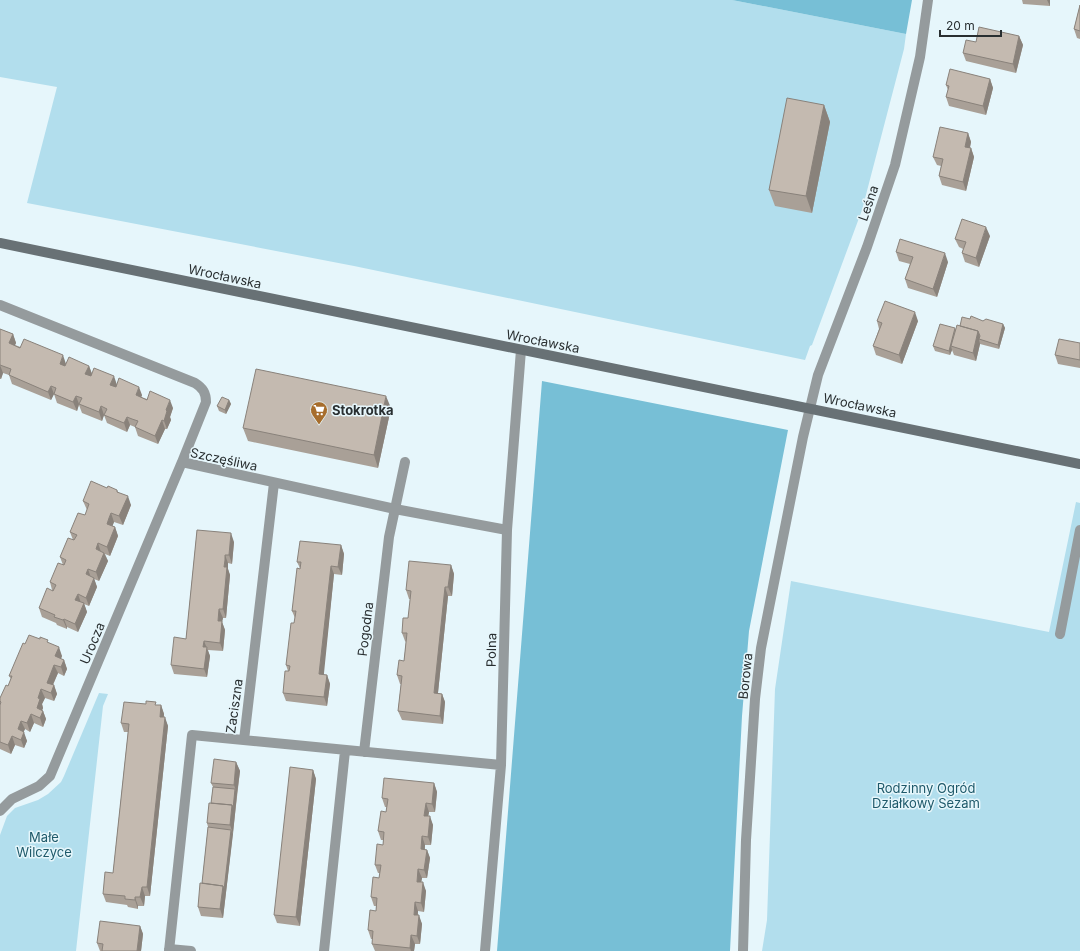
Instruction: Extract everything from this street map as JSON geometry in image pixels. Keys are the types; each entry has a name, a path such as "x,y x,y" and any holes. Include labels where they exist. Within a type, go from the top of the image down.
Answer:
{"street":[{"name":"Leśna","path":"810,408 818,375 867,247 895,165 920,57 928,0"},
{"name":"Wrocławska","path":"0,243 1080,464"},
{"name":"Szczęśliwa","path":"0,305 195,383 202,388 206,395 206,402 182,462 395,509 507,530"},
{"name":"Polna","path":"485,951 501,765 507,530 521,350"},
{"name":"Borowa","path":"743,951 746,840 755,699 761,648 810,408"},
{"name":"Urocza","path":"0,811 12,799 39,786 50,776 182,462"},
{"name":"Pogodna","path":"364,752 389,537 405,462"},
{"name":"Zaciszna","path":"169,950 192,735 244,740 274,483"},
{"path":"1060,634 1080,530"},
{"path":"244,740 501,765"},
{"path":"324,951 345,751"},
{"path":"169,950 191,951"}],"green space":[{"path":"0,0 732,0 906,34 904,49 862,210 812,345 810,346 805,360 354,266 27,203 57,87 0,77"},
{"name":"Rodzinny Ogród Działkowy Sezam","path":"1076,502 1080,503 1080,951 762,951 767,920 775,689 791,581 1049,632"},
{"name":"Małe Wilczyce","path":"99,693 108,694 103,706 76,951 0,951 0,835 7,816 15,808 38,800 48,794 61,782"}],"shaded area":[{"path":"732,0 912,0 906,34"},
{"path":"542,381 788,430 749,631 742,716 730,951 497,951"}],"building":[{"path":"1080,5 1080,31 1074,29"},
{"path":"979,27 1019,36 1013,64 963,53 966,40 976,42"},
{"path":"950,69 990,79 983,106 946,97 949,86 946,85"},
{"path":"787,98 824,105 806,196 769,190"},
{"path":"940,127 968,133 965,147 971,148 963,182 939,176 943,159 933,157"},
{"path":"962,219 986,227 976,258 962,253 966,242 955,239"},
{"path":"900,239 945,253 933,289 905,279 913,257 896,252"},
{"path":"885,301 915,312 899,355 873,346 882,323 877,321"},
{"path":"971,316 983,321 986,319 1003,324 998,345 979,339 980,336 978,331 960,326 962,317 970,319"},
{"path":"940,324 955,328 949,351 933,346"},
{"path":"957,325 978,331 973,353 951,346"},
{"path":"0,329 13,334 9,343 20,348 24,339 63,355 60,364 65,366 69,357 89,366 85,374 91,376 94,368 114,376 110,385 116,387 119,378 139,387 136,395 147,400 150,391 170,400 164,421 162,420 155,436 135,427 138,421 127,417 124,423 104,415 107,409 101,406 99,412 79,404 82,398 76,396 73,402 54,394 56,388 51,386 48,392 9,375 11,369 0,365"},
{"path":"1059,339 1080,343 1080,360 1055,355"},
{"name":"Stokrotka","path":"256,369 386,396 374,455 243,428"},
{"path":"222,397 229,400 225,410 217,406"},
{"path":"91,481 107,488 108,486 117,490 117,492 128,496 119,516 111,513 107,524 115,527 107,547 98,543 96,549 104,553 96,572 88,569 86,574 94,578 86,598 78,594 75,600 84,603 75,624 64,619 54,617 55,615 39,608 47,588 53,591 56,585 50,582 58,563 64,565 66,560 60,557 68,538 74,540 77,535 70,532 78,513 85,515 89,504 83,501"},
{"path":"197,530 231,533 229,555 225,555 224,567 227,567 223,609 219,609 218,621 222,621 220,643 204,641 203,647 207,647 204,669 171,665 174,637 186,639"},
{"path":"300,541 341,545 338,567 331,566 319,674 327,675 324,697 283,693 285,671 289,671 290,666 286,665 291,623 294,623 296,611 292,611 297,568 300,569 301,562 297,562"},
{"path":"409,561 451,565 448,587 445,587 434,693 442,694 440,716 398,711 402,676 397,675 399,660 404,661 407,633 402,633 403,618 408,618 411,591 406,590"},
{"path":"29,635 48,640 47,642 59,647 55,656 64,660 61,667 54,665 47,683 54,685 51,693 41,689 37,708 43,711 40,718 31,714 27,723 21,721 18,729 24,732 21,740 12,736 8,745 0,742 0,698 6,685 8,686 12,676 9,676 23,643 25,644"},
{"path":"146,701 156,702 155,705 161,705 160,717 165,717 147,887 142,887 140,897 135,897 135,900 125,899 125,896 103,894 105,872 113,873 129,724 121,723 124,702 146,704"},
{"path":"214,759 236,762 234,785 211,783"},
{"path":"290,767 313,770 296,917 274,915"},
{"path":"384,778 434,783 432,804 426,803 424,816 430,816 428,837 422,836 421,849 427,850 424,870 418,869 417,882 423,882 421,903 415,902 414,915 419,915 417,936 411,935 410,948 372,944 373,931 368,930 370,910 376,911 377,898 371,897 373,877 379,878 381,865 375,865 377,844 383,845 384,832 378,831 381,811 386,812 388,799 382,798"},
{"path":"213,787 235,789 233,809 232,805 211,803"},
{"path":"209,803 232,805 230,825 207,823"},
{"path":"208,827 231,830 224,890 223,886 202,883"},
{"path":"200,883 223,886 220,909 198,907"},
{"path":"100,921 140,926 137,951 102,951 103,944 97,943"}],"place":[{"name":"Stokrotka","path":"319,425"}]}
